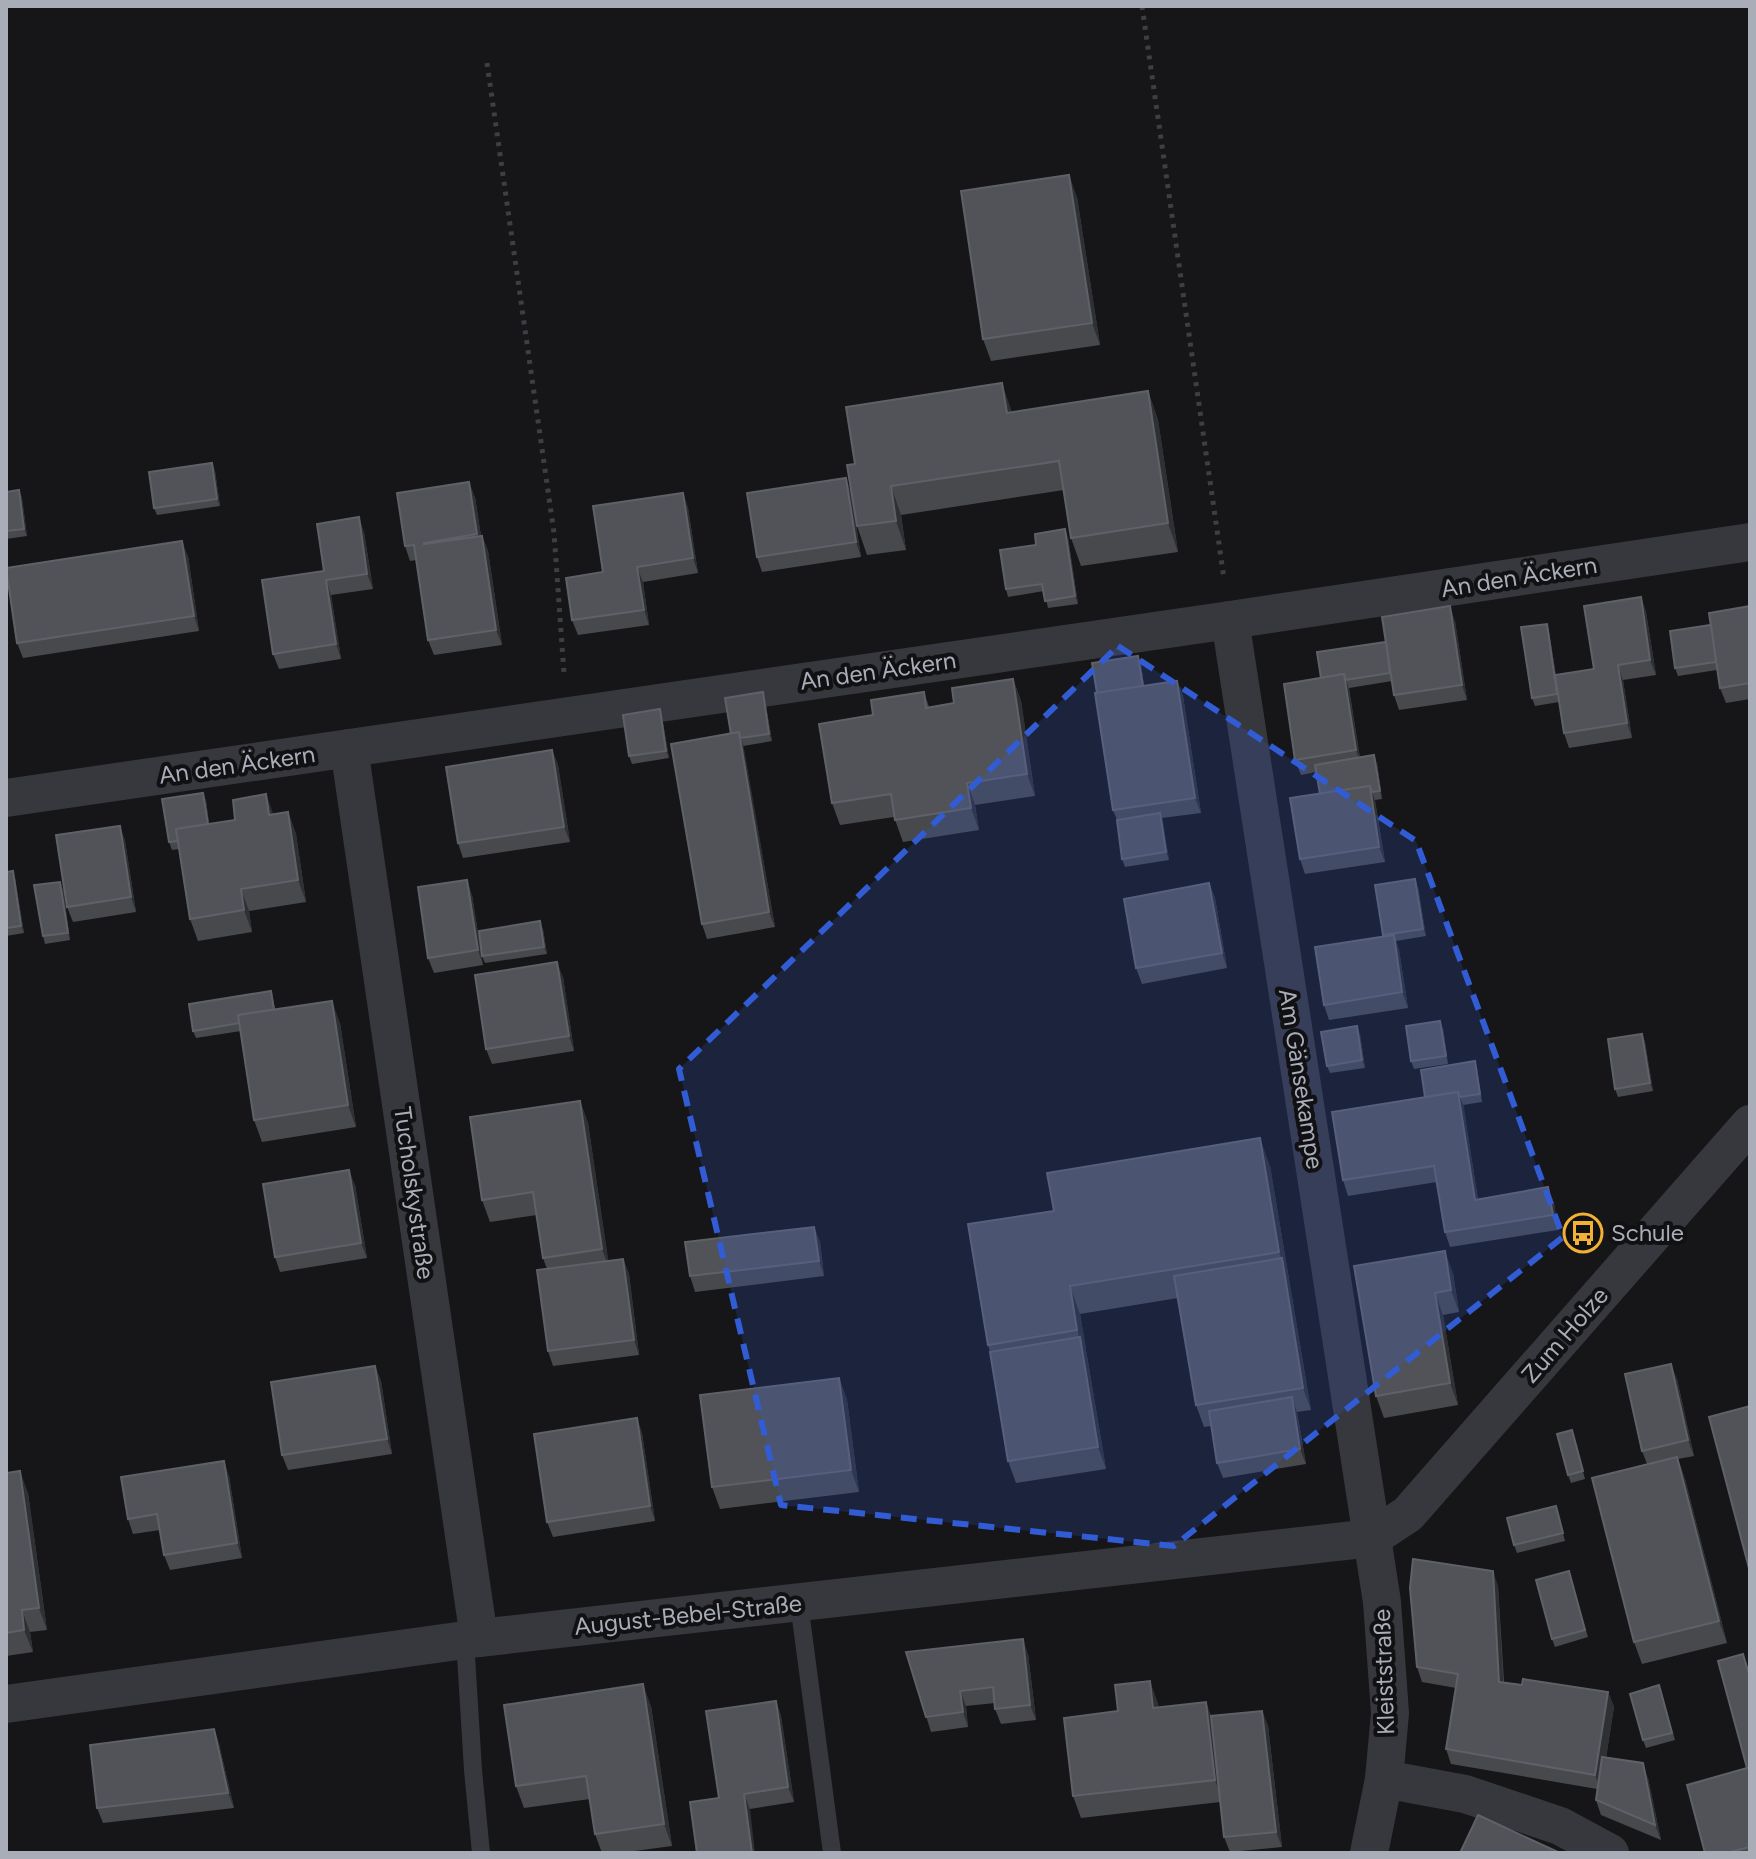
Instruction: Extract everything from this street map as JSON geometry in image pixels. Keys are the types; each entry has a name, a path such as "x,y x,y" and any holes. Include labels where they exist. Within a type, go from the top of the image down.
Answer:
{"street":[{"name":"An den Äckern","path":"6,798 1750,542"},
{"name":"Am Gänsekampe","path":"1230,620 1372,1538"},
{"name":"Tucholskystraße","path":"349,748 472,1639"},
{"name":"Zum Holze","path":"1372,1538 1408,1514 1750,1124"},
{"name":"August-Bebel-Straße","path":"6,1704 472,1639 1372,1538"},
{"name":"Kleiststraße","path":"1369,1853 1384,1779 1390,1713 1382,1602 1372,1538"},
{"path":"1384,1779 1465,1794 1560,1826 1610,1853"}],"lane":[{"path":"799,1603 832,1853"},
{"path":"472,1639 473,1770 481,1853"}],"path":[{"path":"1142,6 1230,620"},
{"path":"487,63 554,533 567,717"}],"highlighted area":[{"path":"1118,646 1416,841 1563,1237 1174,1546 781,1505 679,1069"}],"building":[{"path":"1069,175 1092,323 983,339 961,191"},
{"path":"1002,383 1007,413 1148,391 1168,523 1071,538 1059,461 891,486 896,521 857,526 847,465 855,464 846,407"},
{"path":"212,463 217,499 154,508 149,472"},
{"path":"846,478 856,542 757,557 747,493"},
{"path":"469,482 477,534 424,544 482,536 496,630 428,640 414,545 405,546 397,493"},
{"path":"19,490 24,529 6,531 6,492"},
{"path":"683,493 693,558 637,567 644,610 572,620 566,578 603,572 593,506"},
{"path":"359,517 367,574 326,580 336,644 273,654 262,580 324,571 317,524"},
{"path":"1065,529 1075,596 1045,601 1042,584 1006,589 1000,550 1036,545 1035,534"},
{"path":"182,541 194,616 17,643 6,568"},
{"path":"1641,597 1650,660 1618,665 1627,723 1564,733 1555,675 1594,669 1584,606"},
{"path":"1450,606 1462,685 1394,695 1382,617"},
{"path":"1750,606 1750,683 1720,688 1709,613"},
{"path":"1547,624 1557,694 1532,698 1521,627"},
{"path":"1711,625 1716,662 1675,668 1670,631"},
{"path":"1386,642 1390,673 1346,680 1344,674 1321,678 1317,652"},
{"path":"1138,656 1143,686 1097,693 1092,663"},
{"path":"1344,674 1356,750 1295,760 1284,684"},
{"path":"1013,679 1027,774 967,783 971,808 895,820 891,794 832,803 819,724 873,715 871,700 924,692 926,708 954,703 952,688"},
{"path":"1177,681 1195,798 1113,810 1095,693"},
{"path":"763,692 769,734 740,738 739,732 731,734 725,698"},
{"path":"660,709 666,751 629,756 623,715"},
{"path":"739,732 769,912 702,924 671,744"},
{"path":"552,750 564,827 458,843 446,767"},
{"path":"1374,755 1380,791 1372,792 1370,786 1320,794 1315,765"},
{"path":"1370,786 1379,847 1300,859 1290,798"},
{"path":"203,793 208,824 176,829 178,841 169,842 162,799"},
{"path":"266,794 269,815 288,812 298,880 241,889 244,910 190,919 176,829 235,820 233,800"},
{"path":"1160,813 1166,852 1122,859 1117,820"},
{"path":"120,826 131,897 67,907 56,835"},
{"path":"13,871 21,926 6,928 6,872"},
{"path":"1415,879 1423,929 1383,935 1375,885"},
{"path":"467,880 478,950 428,958 418,887"},
{"path":"60,882 68,933 43,936 34,885"},
{"path":"1209,883 1222,953 1136,968 1124,899"},
{"path":"540,921 544,947 482,956 479,931"},
{"path":"1394,935 1402,992 1324,1005 1315,947"},
{"path":"557,962 569,1036 486,1049 475,975"},
{"path":"271,991 274,1010 238,1015 240,1023 193,1031 189,1004"},
{"path":"332,1001 348,1105 254,1120 238,1015"},
{"path":"1440,1021 1446,1056 1411,1061 1406,1026"},
{"path":"1357,1026 1362,1060 1327,1066 1321,1032"},
{"path":"1642,1034 1650,1083 1615,1089 1608,1039"},
{"path":"1475,1061 1480,1094 1460,1097 1458,1092 1425,1097 1421,1070"},
{"path":"1458,1092 1475,1200 1548,1187 1553,1215 1445,1232 1434,1166 1343,1180 1332,1112"},
{"path":"580,1101 602,1249 543,1258 533,1192 482,1200 470,1117"},
{"path":"1260,1138 1279,1252 1070,1286 1077,1330 988,1345 968,1224 1054,1211 1047,1173"},
{"path":"349,1170 361,1243 275,1257 263,1184"},
{"path":"814,1227 819,1261 690,1276 685,1242"},
{"path":"1445,1251 1451,1290 1435,1293 1450,1383 1376,1396 1354,1266"},
{"path":"1282,1258 1303,1388 1196,1405 1174,1276"},
{"path":"623,1259 634,1340 548,1351 537,1270"},
{"path":"1080,1337 1098,1447 1008,1461 990,1352"},
{"path":"1671,1364 1688,1440 1642,1451 1625,1374"},
{"path":"375,1366 387,1439 282,1455 271,1382"},
{"path":"839,1378 851,1470 712,1487 700,1395"},
{"path":"1292,1397 1300,1449 1217,1463 1209,1411"},
{"path":"1750,1406 1750,1572 1709,1417"},
{"path":"637,1418 650,1506 547,1522 534,1434"},
{"path":"1572,1430 1583,1471 1568,1475 1557,1434"},
{"path":"1677,1457 1719,1621 1634,1642 1592,1478"},
{"path":"224,1461 237,1543 164,1555 157,1514 128,1519 121,1477"},
{"path":"20,1471 39,1608 22,1610 24,1630 6,1633 6,1473"},
{"path":"1556,1506 1563,1533 1514,1545 1507,1518"},
{"path":"1413,1559 1493,1571 1499,1682 1522,1685 1523,1679 1608,1692 1595,1775 1446,1749 1458,1674 1417,1667 1410,1588"},
{"path":"1569,1571 1585,1630 1552,1639 1536,1580"},
{"path":"1023,1639 1030,1705 995,1709 993,1687 960,1691 963,1712 926,1717 906,1652"},
{"path":"1743,1654 1750,1678 1750,1847 1726,1853 1705,1853 1687,1785 1747,1768 1718,1661"},
{"path":"1150,1681 1153,1708 1206,1702 1215,1780 1073,1796 1064,1718 1118,1711 1115,1685"},
{"path":"643,1684 664,1824 595,1834 586,1776 516,1786 504,1705"},
{"path":"1659,1685 1672,1733 1643,1740 1630,1694"},
{"path":"776,1701 788,1787 744,1794 752,1853 697,1853 690,1802 719,1798 706,1711"},
{"path":"1262,1711 1276,1832 1224,1837 1211,1716"},
{"path":"214,1729 228,1793 97,1808 90,1745"},
{"path":"1602,1757 1643,1763 1655,1825 1596,1800"},
{"path":"1478,1815 1560,1853 1460,1853"}],"place":[{"name":"Schule","path":"1583,1233"}]}
